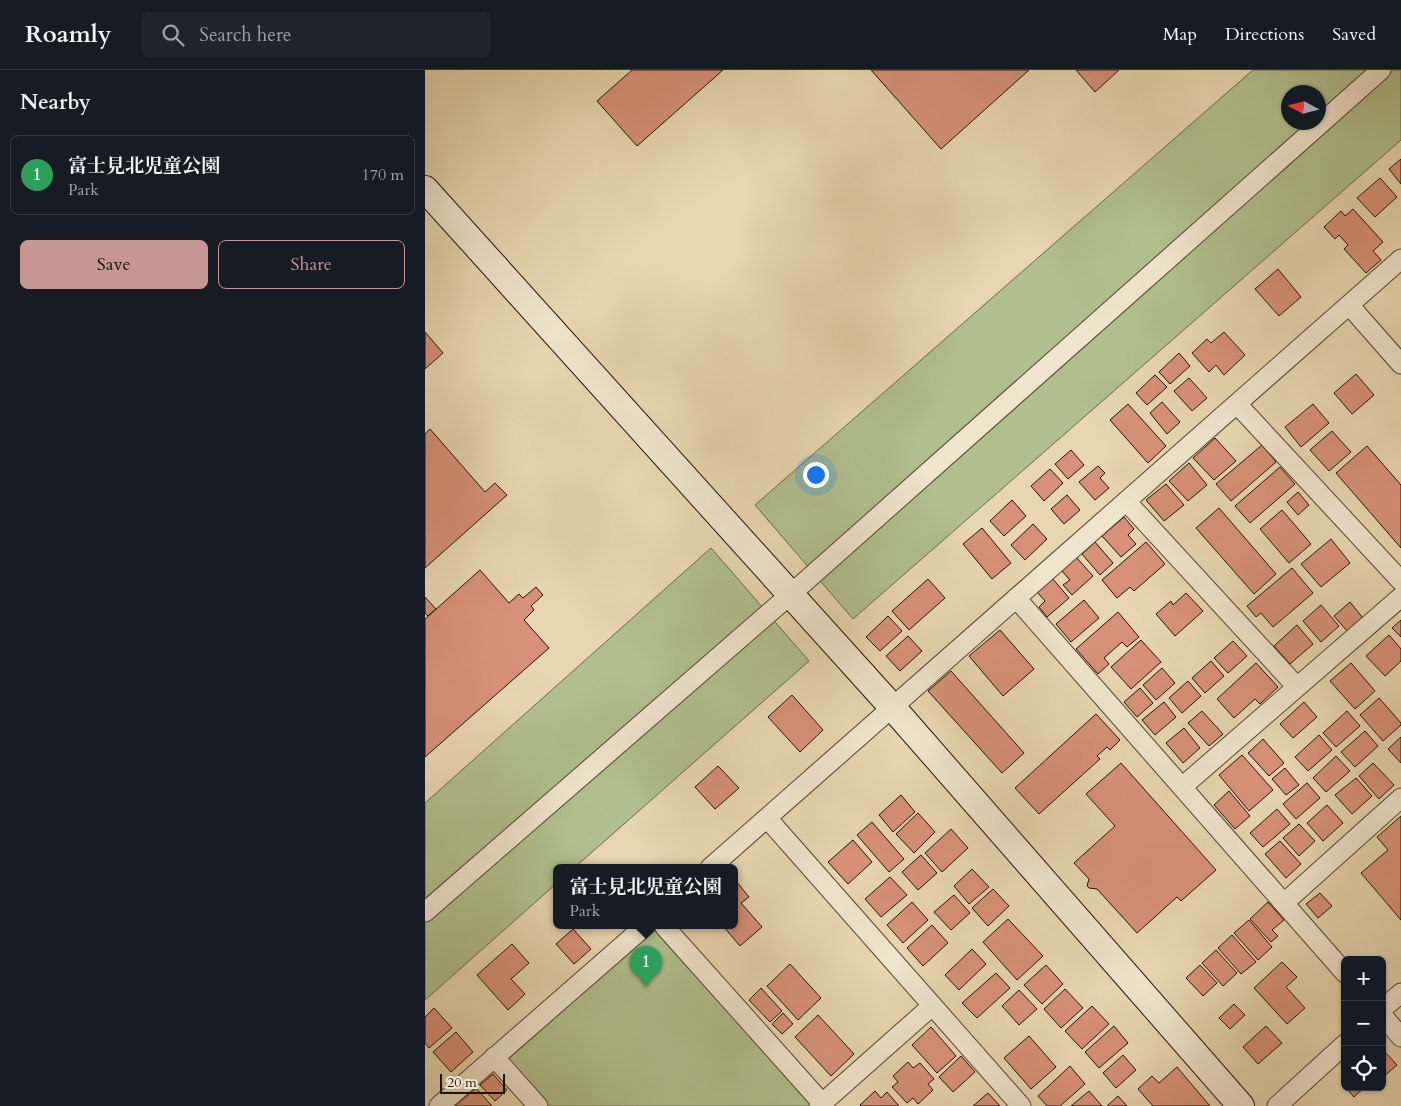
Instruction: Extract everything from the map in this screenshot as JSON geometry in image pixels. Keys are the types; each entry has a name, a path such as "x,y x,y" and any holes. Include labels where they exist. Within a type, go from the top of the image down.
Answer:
{"street":[{"path":"425,912 791,594 1381,70"},
{"path":"425,189 893,708 1241,1106"},
{"path":"715,864 1401,258"},
{"path":"1349,305 1401,364"},
{"path":"1237,404 1401,581"},
{"path":"1126,501 1297,687"},
{"path":"1182,787 1401,597"},
{"path":"1016,598 1341,967"},
{"path":"1284,903 1401,798"},
{"path":"767,818 1021,1106"},
{"path":"439,1106 642,929"},
{"path":"667,929 821,1105 932,1006"},
{"path":"1386,1006 1401,993"},
{"path":"1386,1020 1401,1037"},
{"path":"1277,1106 1343,1046"},
{"path":"494,1057 538,1106"}],"green space":[{"path":"1253,70 1401,70 1401,140 853,619 755,505"},
{"path":"711,548 809,661 579,864 553,864 553,887 425,1000 425,803"},
{"path":"642,929 667,929 819,1106 538,1106 494,1057"}],"building":[{"path":"632,70 723,70 637,146 597,101"},
{"path":"871,70 1029,70 941,149"},
{"path":"1076,70 1119,70 1095,92"},
{"path":"1401,159 1401,184 1389,169"},
{"path":"1380,178 1397,197 1375,217 1357,198"},
{"path":"1353,209 1383,242 1373,251 1381,260 1366,273 1344,249 1348,245 1339,235 1335,239 1324,227 1341,211 1345,216"},
{"path":"1278,269 1301,297 1279,316 1255,289"},
{"path":"425,332 443,353 425,369"},
{"path":"1224,332 1245,355 1224,375 1216,365 1209,372 1192,353 1207,339 1211,343"},
{"path":"1179,353 1190,366 1170,384 1159,372"},
{"path":"1356,374 1374,395 1352,414 1334,393"},
{"path":"1155,375 1167,387 1147,405 1136,393"},
{"path":"1189,378 1207,398 1192,411 1174,391"},
{"path":"1162,402 1180,422 1167,434 1150,413"},
{"path":"1128,404 1166,446 1148,463 1110,420"},
{"path":"1313,404 1329,423 1301,447 1285,427"},
{"path":"430,429 485,492 495,483 507,495 425,568 425,434"},
{"path":"1332,431 1351,452 1329,471 1310,450"},
{"path":"1215,438 1236,461 1214,480 1193,458"},
{"path":"1262,445 1276,462 1231,501 1216,484"},
{"path":"1367,446 1401,485 1401,548 1336,473"},
{"path":"1071,450 1084,465 1068,479 1055,464"},
{"path":"1189,463 1207,485 1188,501 1169,481"},
{"path":"1098,466 1105,473 1100,478 1109,488 1095,500 1079,482"},
{"path":"1280,467 1295,484 1250,523 1235,506"},
{"path":"1050,469 1063,483 1044,501 1031,486"},
{"path":"1166,484 1184,505 1164,521 1146,500"},
{"path":"1298,492 1309,505 1298,515 1287,502"},
{"path":"1067,495 1080,510 1064,524 1051,509"},
{"path":"1012,500 1026,516 1004,536 990,521"},
{"path":"1219,508 1276,574 1254,594 1196,528"},
{"path":"1282,510 1311,544 1289,563 1260,529"},
{"path":"1124,517 1134,529 1128,535 1136,544 1121,557 1102,536"},
{"path":"1033,524 1047,539 1025,560 1011,545"},
{"path":"982,528 1011,563 992,579 963,544"},
{"path":"1331,539 1350,563 1321,587 1301,564"},
{"path":"1095,542 1113,563 1100,575 1082,554"},
{"path":"1146,542 1165,564 1134,591 1130,587 1117,598 1102,580"},
{"path":"1076,557 1093,576 1072,595 1063,585 1070,580 1062,571"},
{"path":"1292,568 1313,593 1273,627 1261,613 1256,617 1247,606"},
{"path":"480,570 509,603 519,594 523,598 536,587 543,595 531,606 534,610 524,620 549,648 425,757 425,619"},
{"path":"1052,578 1069,598 1047,617 1039,607 1045,601 1037,592"},
{"path":"928,579 945,598 909,630 892,611"},
{"path":"1186,593 1203,611 1175,636 1156,614 1171,601 1173,605"},
{"path":"425,597 436,609 428,616 425,613"},
{"path":"1084,600 1099,618 1071,642 1056,624"},
{"path":"1350,602 1363,618 1347,631 1334,616"},
{"path":"1321,605 1339,626 1321,642 1303,621"},
{"path":"1118,612 1139,637 1127,647 1122,642 1104,658 1109,664 1098,674 1076,649"},
{"path":"888,616 902,631 880,651 866,637"},
{"path":"1401,620 1401,637 1392,628"},
{"path":"1297,625 1313,644 1290,664 1274,646"},
{"path":"1000,630 1034,669 1003,696 969,656"},
{"path":"1389,635 1401,649 1401,661 1385,676 1366,656"},
{"path":"908,636 922,651 900,671 886,656"},
{"path":"1141,640 1161,662 1131,689 1111,667"},
{"path":"1233,641 1247,656 1228,673 1214,658"},
{"path":"1211,661 1224,676 1205,693 1192,678"},
{"path":"1256,663 1278,687 1260,704 1255,699 1234,718 1217,699"},
{"path":"1351,663 1375,691 1355,709 1330,681"},
{"path":"1162,668 1175,683 1156,700 1143,685"},
{"path":"951,671 1024,753 1002,773 928,691"},
{"path":"1188,681 1201,696 1182,713 1169,698"},
{"path":"1140,688 1153,703 1137,717 1124,702"},
{"path":"792,695 823,730 800,752 768,717"},
{"path":"1379,698 1401,723 1383,741 1360,715"},
{"path":"1164,702 1176,717 1155,735 1142,720"},
{"path":"1304,702 1317,717 1293,738 1280,724"},
{"path":"1202,711 1223,734 1209,746 1188,723"},
{"path":"1347,711 1360,726 1336,747 1323,733"},
{"path":"1096,714 1120,740 1110,750 1107,747 1097,756 1100,759 1039,814 1015,788"},
{"path":"1184,728 1200,748 1183,763 1166,743"},
{"path":"1365,731 1378,746 1355,767 1341,752"},
{"path":"1319,735 1332,750 1308,771 1295,757"},
{"path":"1401,737 1401,763 1388,749"},
{"path":"1263,739 1284,763 1269,776 1248,753"},
{"path":"1242,755 1273,790 1249,811 1219,775"},
{"path":"1336,756 1350,771 1326,792 1313,778"},
{"path":"1121,763 1216,870 1181,901 1177,897 1137,933 1097,889 1087,886 1089,879 1074,863 1115,826 1086,794"},
{"path":"1373,763 1394,785 1379,799 1359,776"},
{"path":"718,766 739,788 715,809 695,787"},
{"path":"1285,768 1299,785 1286,795 1272,779"},
{"path":"1356,778 1372,796 1352,814 1335,795"},
{"path":"1307,783 1320,798 1296,819 1283,804"},
{"path":"1229,791 1250,816 1235,829 1214,805"},
{"path":"901,795 915,812 893,832 879,815"},
{"path":"1327,805 1343,823 1323,841 1307,823"},
{"path":"1277,809 1290,824 1263,847 1250,833"},
{"path":"918,813 935,832 914,853 896,834"},
{"path":"1401,816 1401,920 1361,873 1388,850 1377,837"},
{"path":"872,822 904,859 889,872 857,835"},
{"path":"1299,824 1315,841 1299,856 1283,838"},
{"path":"951,829 968,848 942,872 925,853"},
{"path":"853,840 872,862 848,884 828,862"},
{"path":"1280,841 1301,864 1286,878 1265,854"},
{"path":"921,855 937,873 918,890 902,872"},
{"path":"972,869 989,887 969,904 954,886"},
{"path":"890,877 907,895 881,917 865,899"},
{"path":"738,884 749,897 741,903 762,927 740,946 726,929 738,929"},
{"path":"993,889 1009,906 988,926 972,908"},
{"path":"1320,893 1332,906 1318,918 1306,904"},
{"path":"954,895 970,913 951,930 934,912"},
{"path":"912,902 928,920 903,943 887,925"},
{"path":"1268,902 1284,920 1272,930 1278,936 1271,942 1250,919"},
{"path":"1008,919 1043,956 1017,980 983,942"},
{"path":"1249,920 1272,947 1258,960 1234,933"},
{"path":"932,925 948,943 923,966 907,948"},
{"path":"573,929 591,949 574,964 556,944"},
{"path":"1232,935 1256,962 1241,974 1218,948"},
{"path":"512,944 529,963 511,979 525,994 508,1010 477,975"},
{"path":"972,949 986,964 959,990 945,975"},
{"path":"1216,950 1237,973 1223,986 1202,963"},
{"path":"1282,962 1297,977 1286,987 1305,1008 1287,1024 1254,988"},
{"path":"790,964 821,998 798,1020 767,986"},
{"path":"1046,965 1063,984 1042,1004 1024,985"},
{"path":"1200,965 1217,983 1203,996 1186,978"},
{"path":"996,973 1010,988 977,1018 962,1003"},
{"path":"761,988 782,1011 770,1022 749,1000"},
{"path":"1065,989 1083,1008 1061,1028 1044,1009"},
{"path":"1019,990 1037,1009 1019,1025 1002,1006"},
{"path":"1234,1004 1245,1015 1230,1029 1219,1018"},
{"path":"1092,1006 1109,1024 1082,1049 1065,1031"},
{"path":"434,1008 452,1028 429,1048 425,1043 425,1017"},
{"path":"783,1013 793,1024 782,1034 772,1024"},
{"path":"818,1015 854,1054 831,1076 795,1037"},
{"path":"1114,1026 1128,1043 1099,1068 1085,1052"},
{"path":"1266,1026 1282,1043 1258,1064 1243,1047"},
{"path":"931,1027 956,1056 937,1073 912,1045"},
{"path":"456,1032 473,1052 451,1072 433,1052"},
{"path":"1029,1036 1056,1067 1031,1089 1004,1058"},
{"path":"1386,1053 1397,1065 1386,1075"},
{"path":"1123,1055 1136,1070 1116,1088 1103,1073"},
{"path":"961,1056 975,1072 953,1092 939,1077"},
{"path":"908,1062 913,1068 920,1063 934,1079 928,1084 933,1090 918,1104 913,1098 907,1103 892,1087 898,1082 893,1076"},
{"path":"1070,1066 1085,1084 1060,1106 1047,1106 1038,1096"},
{"path":"1177,1067 1210,1106 1153,1106 1138,1089 1152,1076 1159,1083"},
{"path":"493,1074 507,1090 495,1101 480,1085"},
{"path":"476,1088 492,1106 455,1106"},
{"path":"875,1091 881,1098 887,1092 899,1106 860,1105"},
{"path":"1089,1091 1102,1106 1071,1106"},
{"path":"1349,1091 1361,1091 1354,1097"},
{"path":"988,1093 1000,1106 973,1106"},
{"path":"1118,1096 1127,1106 1107,1106"}],"place":[{"name":"富士見北児童公園","path":"646,987"}]}
